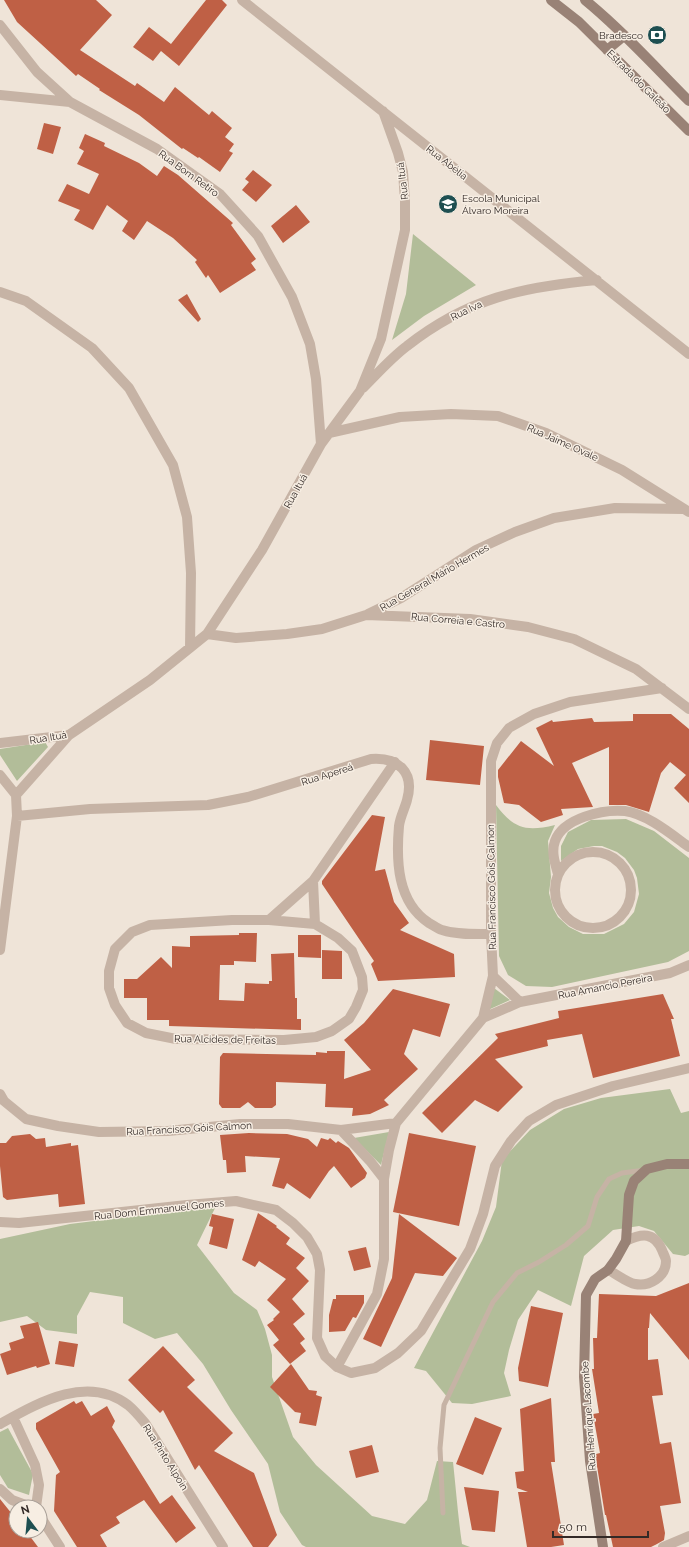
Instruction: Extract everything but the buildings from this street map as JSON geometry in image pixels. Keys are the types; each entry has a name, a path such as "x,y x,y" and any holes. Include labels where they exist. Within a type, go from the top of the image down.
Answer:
{"street":[{"name":"Rua Abélia","path":"242,0 689,354"},
{"name":"Estrada do Galeão","path":"551,0 579,22 689,131"},
{"path":"585,0 624,36 689,101"},
{"name":"Rua Bom Retiro","path":"0,25 37,72 70,102 156,148 220,194 258,236 292,297 310,344 316,379 321,444"},
{"path":"607,50 624,36"},
{"path":"0,95 70,102"},
{"name":"Rua Ituá","path":"0,743 69,735 150,680 207,634 262,550 321,444 360,391 381,339 405,230 403,172 383,111"},
{"name":"Rua Iva","path":"360,391 406,346 452,316 481,302 513,292 552,284 597,280"},
{"path":"0,292 26,301 92,348 129,388 173,465 187,517 191,573 190,648"},
{"name":"Rua Jaime Ovale","path":"329,433 400,417 451,414 498,416 546,433 622,470 687,510"},
{"name":"Rua General Mário Hermes","path":"366,615 401,598 476,550 515,532 554,518 615,508 687,510"},
{"name":"Rua Correia e Castro","path":"207,634 236,638 287,634 322,629 366,615 470,619 528,627 574,639 636,669 689,709"},
{"name":"Rua Francisco Góis Calmon","path":"0,1094 4,1101 26,1119 58,1126 99,1132 168,1131 240,1124 288,1124 341,1130 396,1123 483,1018 493,976 491,934 491,761 497,743 509,728 534,714 570,702 662,688"},
{"path":"16,795 69,735"},
{"name":"Rua Apereá","path":"18,816 90,809 208,805 248,797 371,759 382,758 395,762"},
{"path":"269,920 313,881 395,762 405,771 409,784 408,798 399,824 397,867 406,896 417,913 440,930 454,933 491,934"},
{"path":"0,775 16,795 18,816 0,944"},
{"path":"558,874 568,861 580,854 593,852 609,856 620,863 628,874 631,887 628,904 622,916 606,926 593,928 576,924 566,917 556,900 555,887 558,874 553,856 555,842 560,831 572,823 593,813 625,811 652,820 689,847"},
{"path":"313,881 315,924"},
{"name":"Rua Alcides de Freitas","path":"232,920 269,920 315,924 338,938 352,951 362,977 363,990 350,1018 332,1031 316,1036 284,1040 176,1039 146,1033 127,1023 115,1005 109,988 109,971 115,949 132,932 150,925 232,920"},
{"name":"Rua Amancio Pereira","path":"483,1018 520,1002 670,973 689,965"},
{"path":"493,976 520,1002"},
{"path":"396,1123 384,1179 384,1259 377,1294 360,1327 336,1367 351,1373 375,1368 398,1354 421,1331 470,1249 483,1214 495,1166 511,1141 529,1121 556,1105 613,1086 689,1068"},
{"path":"341,1130 370,1161 384,1179"},
{"path":"647,1169 667,1164 689,1164"},
{"name":"Rua Henrique Lacombe","path":"603,1547 590,1461 584,1377 586,1295 595,1279 608,1270 626,1241 629,1195 634,1181 647,1169"},
{"name":"Rua Dom Emmanuel Gomes","path":"0,1222 19,1223 236,1201 276,1210 293,1223 307,1237 317,1254 320,1270 317,1338 325,1356 336,1367"},
{"path":"608,1270 636,1284 652,1282 658,1278 663,1271 666,1261 659,1244 652,1237 642,1235 635,1236 626,1241"},
{"name":"Rua Pinto Alpoin","path":"0,1424 39,1403 66,1394 88,1391 112,1396 128,1405 145,1423 223,1547"},
{"path":"14,1416 35,1465 39,1485 37,1499"},
{"path":"0,1489 11,1499"},
{"path":"48,1528 60,1547"},
{"path":"663,1547 689,1536"}],"lane":[{"path":"443,1513 440,1448 444,1405 493,1302 517,1273 552,1254 588,1226 597,1197 609,1179 622,1173 647,1169"}],"green space":[{"path":"413,234 476,285 424,316 392,340 406,294"},
{"path":"45,742 48,747 17,781 0,755 0,749"},
{"path":"496,805 509,819 521,827 536,828 555,825 548,841 551,877 549,893 553,908 558,917 569,927 583,934 604,934 624,924 634,912 639,894 637,878 634,870 625,858 617,852 602,846 578,849 561,861 561,846 568,832 591,820 626,819 654,831 689,858 689,951 668,962 552,987 526,986 508,975 499,956"},
{"path":"494,988 510,1000 488,1010"},
{"path":"670,1089 681,1113 689,1111 689,1254 685,1256 673,1254 654,1231 639,1226 613,1230 584,1256 571,1306 538,1290 518,1320 504,1373 511,1396 472,1404 452,1403 426,1371 414,1368 482,1241 496,1207 502,1160 530,1130 564,1109 601,1098"},
{"path":"389,1132 381,1165 354,1138"},
{"path":"216,1206 197,1245 234,1293 257,1310 265,1329 272,1355 272,1377 293,1437 316,1465 372,1516 405,1524 427,1500 437,1461 453,1462 462,1544 470,1547 306,1547 302,1545 280,1512 268,1464 231,1410 203,1364 177,1333 155,1339 123,1323 123,1297 90,1292 77,1316 77,1334 46,1330 27,1316 0,1322 0,1239 70,1224"},
{"path":"8,1428 33,1474 29,1495 8,1488 0,1475 0,1432"}],"place":[{"name":"Bradesco","path":"657,35"},
{"name":"Escola Municipal Álvaro Moreira","path":"448,204"}]}
